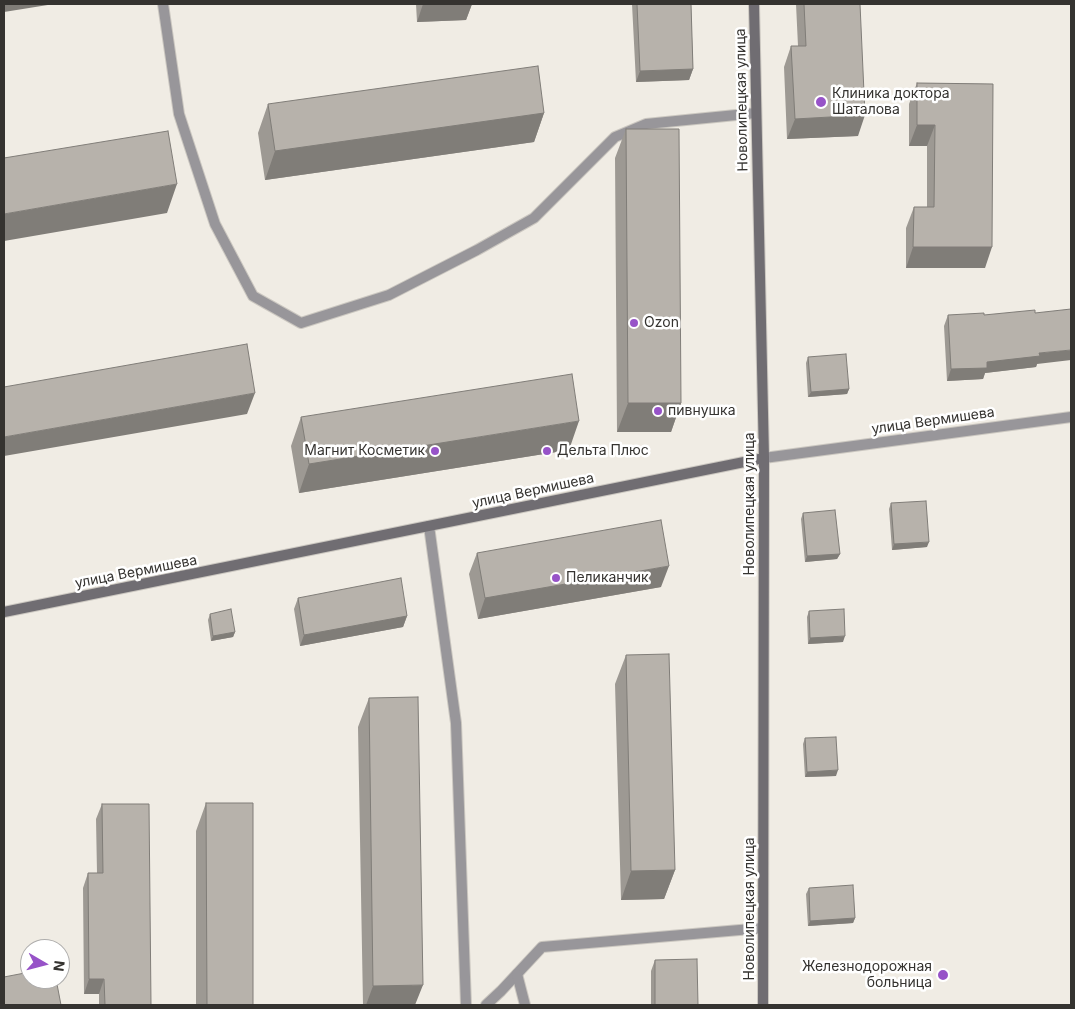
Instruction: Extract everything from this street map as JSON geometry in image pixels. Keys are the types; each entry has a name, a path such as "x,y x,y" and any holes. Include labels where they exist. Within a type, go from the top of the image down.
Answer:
{"street":[{"path":"163,4 179,114 215,224 253,296 301,323 389,295 477,250 534,218 615,137 646,124 756,113"},
{"name":"Новолипецкая улица","path":"754,4 764,458 763,1005"},
{"name":"улица Вермишева","path":"4,612 764,458 1071,417"},
{"path":"429,526 456,723 466,1005"},
{"path":"486,1005 542,948 763,928"},
{"path":"517,974 525,1005"}],"building":[{"path":"637,4 691,4 693,69 640,71"},
{"name":"Клиника доктора Шаталова","path":"804,4 860,4 865,115 795,119 791,46 806,46"},
{"path":"538,66 544,113 275,151 268,104"},
{"path":"917,83 993,84 992,247 913,247 914,207 934,207 935,125 917,125"},
{"path":"626,129 679,129 681,403 628,403"},
{"path":"168,131 177,184 4,214 4,158"},
{"path":"1071,309 1071,350 1039,353 1040,356 987,362 987,368 951,369 948,315 984,313 984,315 1035,310 1035,313"},
{"path":"247,344 255,393 4,437 4,387"},
{"path":"846,354 849,389 811,392 808,357"},
{"path":"572,374 579,421 309,464 301,417"},
{"path":"926,501 929,542 894,544 891,503"},
{"path":"835,510 840,554 807,556 803,513"},
{"path":"661,520 669,566 485,598 477,553"},
{"path":"401,578 407,616 304,635 298,598"},
{"path":"231,609 235,632 213,636 210,614"},
{"path":"844,609 845,636 810,638 809,611"},
{"path":"669,654 675,870 631,871 626,655"},
{"path":"418,697 423,985 373,986 369,698"},
{"path":"836,737 838,770 807,772 805,738"},
{"path":"206,803 253,803 253,1005 207,1005"},
{"path":"102,804 149,804 151,1005 105,1005 104,979 89,979 88,873 103,873"},
{"path":"853,885 855,918 810,921 809,888"},
{"path":"697,959 698,1005 655,1005 655,960"},
{"path":"20,974 20,989 58,989 61,1005 4,1005 4,977"}],"place":[{"name":"Клиника доктора Шаталова","path":"821,102"},
{"name":"Ozon","path":"634,323"},
{"name":"пивнушка","path":"658,411"},
{"name":"Магнит Косметик","path":"435,451"},
{"name":"Дельта Плюс","path":"547,451"},
{"name":"Пеликанчик","path":"556,578"},
{"name":"Железнодорожная больница","path":"943,975"}]}
